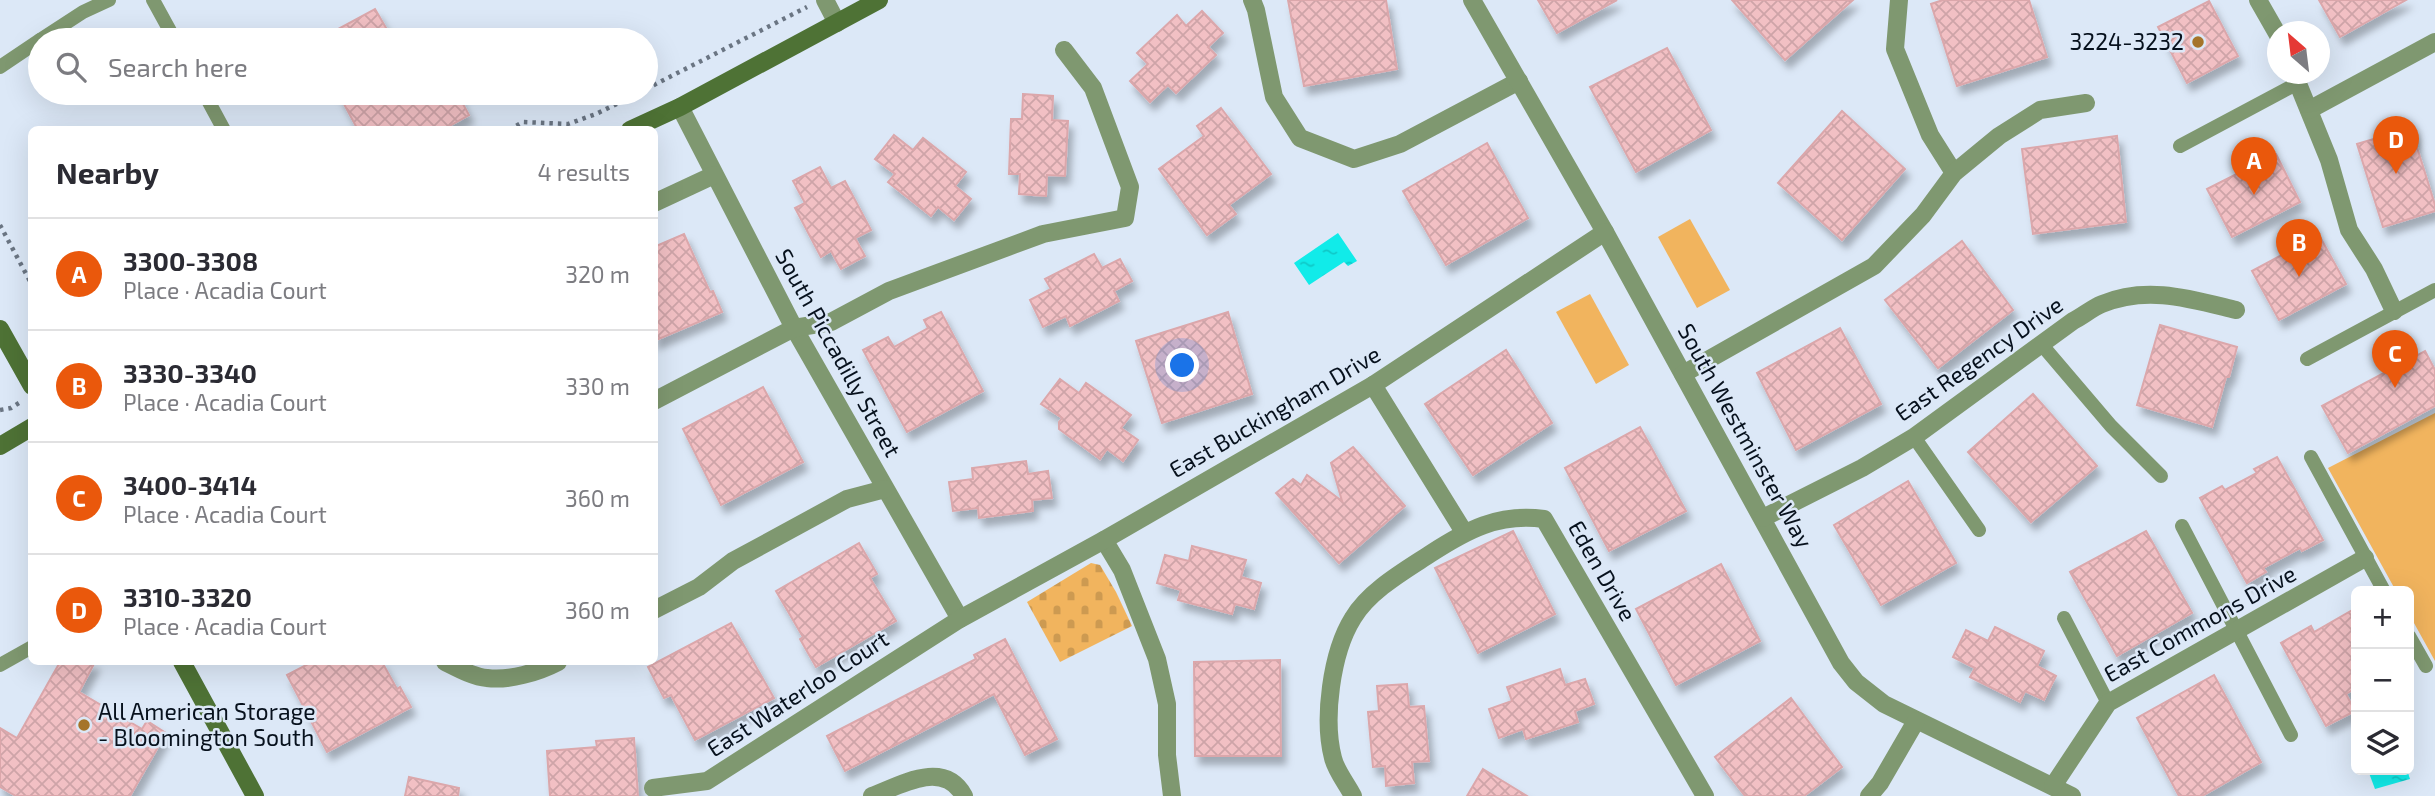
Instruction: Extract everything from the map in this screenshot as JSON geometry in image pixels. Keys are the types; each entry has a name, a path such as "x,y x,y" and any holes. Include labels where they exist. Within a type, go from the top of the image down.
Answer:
{"main road":[{"path":"639,126 680,107 879,0"},
{"path":"0,328 28,379"},
{"path":"0,446 28,430"},
{"path":"184,665 255,796"}],"street":[{"path":"1252,0 1274,97 1300,138 1353,159 1400,144 1519,81"},
{"name":"South Westminster Way","path":"1472,0 1605,232 1841,663 1869,693 1916,721 2072,796"},
{"path":"1899,0 1895,48 1930,135 1954,173"},
{"path":"2258,0 2271,21"},
{"path":"817,3 837,23"},
{"path":"2309,110 2435,41"},
{"path":"658,399 794,328 831,322 889,291 1043,234 1125,218 1130,187 1093,88 1064,50"},
{"path":"2298,84 2329,160 2349,230 2374,269 2394,311"},
{"path":"1683,374 1874,265 1923,215 1954,173 1999,136 2040,110 2086,103"},
{"name":"South Piccadilly Street","path":"680,107 794,328 960,619"},
{"path":"658,201 715,175"},
{"name":"East Buckingham Drive","path":"960,619 1104,540 1373,385 1605,232"},
{"name":"East Regency Drive","path":"1763,518 1862,468 1914,437 2100,304 2132,295 2166,294 2236,310"},
{"path":"1353,796 1333,760 1327,714 1338,653 1353,618 1376,593 1464,532 1373,385"},
{"path":"658,608 699,587 733,561 847,499 885,488"},
{"name":"Eden Drive","path":"1464,532 1497,520 1522,516 1544,519 1704,796"},
{"path":"1104,540 1122,570 1157,659 1167,704 1167,755 1172,796"},
{"name":"East Commons Drive","path":"2053,786 2108,703 2365,558"},
{"name":"East Waterloo Court","path":"653,788 707,781 960,619"},
{"path":"453,665 487,678 514,676 552,665"},
{"path":"1869,796 1880,783 1916,721"},
{"path":"872,796 915,778 940,778 958,785 964,796"}],"lane":[{"path":"58,28 109,0"},
{"path":"153,0 168,28"},
{"path":"0,67 28,48"},
{"path":"2180,146 2286,84"},
{"path":"211,105 223,126"},
{"path":"2307,359 2435,290"},
{"path":"2042,345 2111,426 2161,476"},
{"path":"1914,437 1979,530"},
{"path":"2311,457 2381,586"},
{"path":"2182,526 2291,734"},
{"path":"2063,618 2108,703"},
{"path":"2414,645 2426,666"},
{"path":"0,665 28,649"}],"path":[{"path":"658,83 817,3"},
{"path":"516,126 523,122 568,124 615,105"},
{"path":"0,225 28,278"},
{"path":"0,410 11,408"}],"green space":[{"path":"1690,219 1730,290 1697,308 1658,237"},
{"path":"1590,294 1629,365 1596,384 1556,312"},
{"path":"2435,413 2435,661 2414,623 2414,586 2393,586 2328,468"},
{"path":"1091,563 1100,565 1132,626 1060,662 1027,602"}],"water":[{"path":"1338,233 1357,261 1348,266 1344,262 1309,285 1294,263"},
{"path":"2370,775 2409,775 2410,779 2375,789"}],"building":[{"path":"1288,0 1386,0 1397,69 1304,86"},
{"path":"1538,0 1617,0 1557,33"},
{"path":"1732,0 1853,0 1785,60"},
{"path":"1943,0 2029,0 2047,57 1957,86 1931,4"},
{"path":"2319,0 2406,0 2340,37"},
{"name":"3224-3232","path":"2209,1 2238,56 2187,83 2158,27"},
{"path":"375,9 386,28 340,28"},
{"path":"1202,11 1223,33 1208,47 1216,55 1176,93 1168,85 1150,102 1130,81 1148,64 1137,53 1177,15 1186,26"},
{"path":"1667,48 1711,130 1636,172 1590,87"},
{"path":"1023,94 1053,96 1052,120 1068,121 1065,176 1047,175 1046,196 1019,194 1020,174 1009,174 1011,119 1022,119"},
{"path":"344,105 464,105 469,115 449,126 356,126"},
{"path":"1221,108 1271,174 1229,205 1236,214 1207,235 1159,169 1204,136 1197,126"},
{"path":"1842,111 1905,169 1842,240 1778,183"},
{"path":"2411,128 2435,211 2383,227 2357,144"},
{"path":"894,135 913,150 923,138 966,172 955,186 971,199 954,220 938,207 931,216 888,182 895,174 875,159"},
{"path":"2117,136 2126,222 2033,234 2022,149"},
{"path":"1487,143 1528,218 1446,265 1403,191"},
{"path":"2276,154 2300,202 2232,237 2207,189"},
{"path":"820,167 831,188 845,181 871,230 855,238 865,256 841,269 831,251 821,257 795,208 805,203 793,181"},
{"path":"684,234 722,312 658,339 658,245"},
{"path":"2319,235 2346,284 2279,320 2252,271"},
{"path":"1962,241 2013,310 1938,368 1885,300"},
{"path":"1094,254 1102,268 1120,259 1132,281 1114,291 1119,301 1070,326 1066,316 1043,327 1030,300 1051,289 1045,279"},
{"path":"941,312 983,391 907,432 863,350 888,337 894,347 928,328 924,320"},
{"path":"1228,312 1252,394 1162,423 1136,341"},
{"path":"2160,325 2237,347 2212,427 2137,405"},
{"path":"1840,328 1881,404 1796,450 1757,373"},
{"path":"1506,350 1552,423 1473,475 1425,404"},
{"path":"2425,351 2435,370 2435,406 2348,453 2322,406"},
{"path":"1060,379 1079,393 1086,383 1131,415 1121,428 1138,440 1123,461 1107,449 1100,459 1059,429 1062,418 1041,404"},
{"path":"763,387 803,462 721,505 683,429"},
{"path":"2033,394 2097,466 2031,522 1968,452"},
{"path":"1640,427 1686,511 1609,551 1565,468"},
{"path":"1353,447 1405,506 1339,563 1276,493 1293,479 1301,485 1307,475 1342,501 1331,463"},
{"path":"2277,457 2323,540 2302,551 2300,548 2263,568 2266,572 2247,583 2200,498 2222,486 2225,490 2257,473 2254,469"},
{"path":"1026,461 1028,474 1048,471 1052,498 1032,500 1033,511 979,518 978,508 953,511 949,482 973,479 972,468"},
{"path":"1908,481 1956,563 1881,605 1834,525"},
{"path":"1513,531 1555,614 1478,653 1435,568"},
{"path":"2146,531 2192,613 2117,656 2070,572"},
{"path":"859,543 877,574 870,578 896,621 816,667 800,639 803,637 776,591"},
{"path":"1192,546 1246,560 1241,577 1261,583 1254,609 1235,604 1232,614 1178,600 1181,590 1157,583 1165,555 1189,561"},
{"path":"1721,564 1760,641 1676,685 1636,609"},
{"path":"2351,611 2351,691 2346,694 2351,703 2351,713 2326,726 2281,643 2311,626 2314,632"},
{"path":"731,623 774,698 695,740 671,695 664,698 648,667 658,665 658,662"},
{"path":"1995,627 2044,651 2037,666 2056,676 2044,700 2025,691 2020,702 1970,677 1975,668 1953,657 1966,630 1988,641"},
{"path":"1005,639 1057,739 1025,755 994,694 845,771 827,736 976,659 974,655"},
{"path":"1280,660 1281,756 1195,756 1194,662"},
{"path":"58,665 93,665 79,692 142,729 147,721 166,733 130,796 16,796 0,787 0,728 17,738"},
{"path":"306,665 384,665 411,707 327,752 287,675"},
{"path":"1560,669 1565,685 1585,679 1594,704 1575,711 1578,722 1526,739 1523,729 1499,738 1489,709 1512,701 1507,687"},
{"path":"2214,675 2261,762 2202,796 2179,796 2137,718"},
{"path":"1407,684 1409,707 1424,706 1429,761 1412,762 1414,783 1386,786 1385,766 1373,767 1368,712 1379,711 1377,686"},
{"path":"1791,698 1842,767 1804,796 1745,796 1715,757"},
{"path":"634,738 638,796 550,796 547,751 597,747 596,741"},
{"path":"1483,769 1527,796 1467,796"},
{"path":"409,777 459,788 458,796 405,796"}],"place":[{"name":"3224-3232","path":"2198,42"},
{"name":"3310-3320","path":"2396,174"},
{"name":"3300-3308","path":"2254,195"},
{"name":"3330-3340","path":"2299,277"},
{"name":"3400-3414","path":"2395,388"},
{"name":"All American Storage - Bloomington South","path":"84,725"}]}
